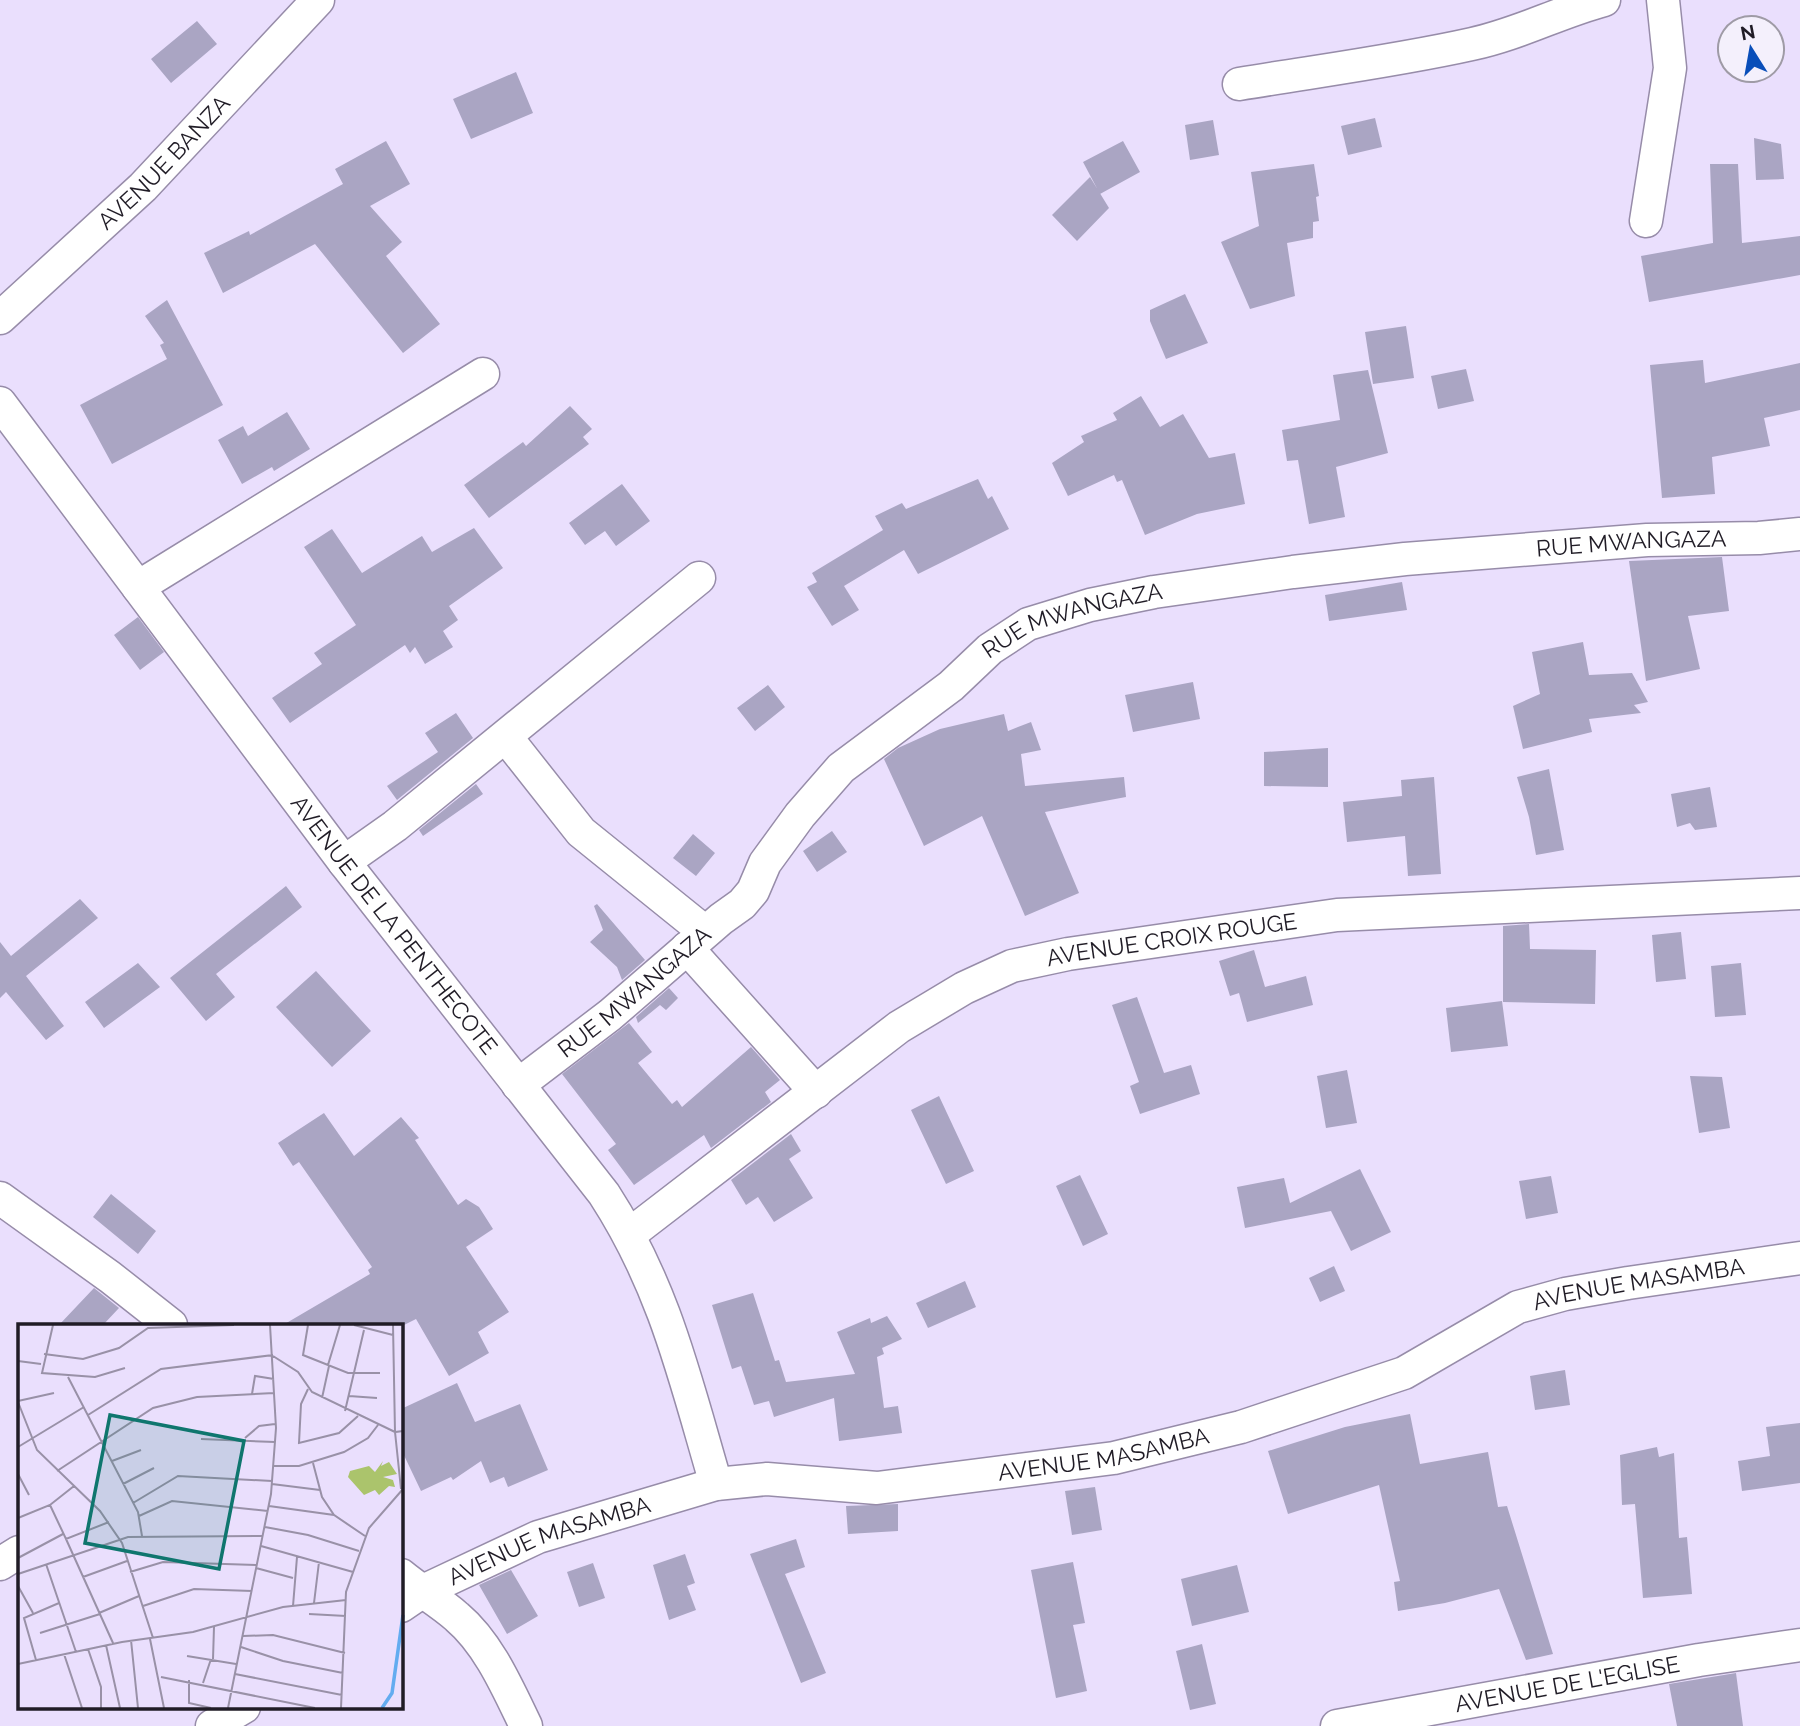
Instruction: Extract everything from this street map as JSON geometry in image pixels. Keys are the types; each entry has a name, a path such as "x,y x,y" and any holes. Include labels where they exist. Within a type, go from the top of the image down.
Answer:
{"street":[{"name":"AVENUE BANZA","path":"0,318 143,187 318,0"},
{"path":"1240,84 1472,44 1519,32 1564,10 1604,0"},
{"path":"1646,221 1670,68 1663,0"},
{"path":"138,587 483,374"},
{"name":"AVENUE DE LA PENTHECOTE","path":"0,403 344,862 604,1194 630,1234 664,1307 716,1484"},
{"name":"RUE MWANGAZA","path":"518,1085 610,1016 696,940 742,904 752,891 765,863 800,815 841,768 951,686 990,649 1028,624 1090,605 1154,592 1281,573 1405,559 1634,541 1759,538 1800,534"},
{"path":"344,862 395,826 699,578"},
{"path":"506,737 581,832 696,940 816,1091"},
{"name":"AVENUE CROIX ROUGE","path":"630,1234 899,1027 964,988 1012,966 1068,954 1337,915 1800,893"},
{"path":"0,1198 110,1277 170,1324"},
{"name":"AVENUE MASAMBA","path":"408,1591 538,1537 716,1484 767,1479 877,1488 1114,1458 1241,1427 1404,1373 1518,1307 1628,1283 1800,1258"},
{"path":"0,1564 18,1553"},
{"path":"408,1591 456,1616 473,1633 488,1655 526,1726"},
{"name":"AVENUE DE L'EGLISE","path":"1337,1726 1699,1660 1800,1646"},
{"path":"212,1726 242,1708"}],"building":[{"path":"197,21 217,44 171,83 151,59"},
{"path":"516,72 533,113 471,139 453,99"},
{"path":"1375,118 1382,147 1348,155 1341,126"},
{"path":"1213,120 1219,155 1190,160 1185,125"},
{"path":"1754,138 1781,144 1784,179 1756,180"},
{"path":"386,141 410,184 370,206 402,242 386,256 440,324 403,353 315,244 223,293 204,253 249,231 250,235 343,184 335,169"},
{"path":"1123,141 1140,172 1100,194 1083,162"},
{"path":"1314,164 1319,196 1316,197 1319,221 1313,222 1313,238 1287,243 1295,296 1250,309 1221,242 1259,226 1251,172"},
{"path":"1710,164 1738,164 1742,243 1800,236 1800,275 1649,302 1641,256 1713,243"},
{"path":"1090,177 1109,208 1077,241 1052,215"},
{"path":"1185,294 1208,343 1166,359 1150,321 1150,310"},
{"path":"167,300 223,405 112,464 80,405 167,359 160,345 164,343 145,316"},
{"path":"1406,326 1414,378 1373,384 1365,332"},
{"path":"1703,360 1705,383 1800,363 1800,410 1764,418 1770,446 1712,457 1715,494 1662,498 1650,365"},
{"path":"1466,369 1474,401 1438,409 1431,376"},
{"path":"1368,370 1388,453 1336,467 1345,517 1309,524 1298,460 1287,461 1282,430 1340,420 1333,375"},
{"path":"1141,396 1160,427 1183,414 1209,458 1235,453 1245,504 1197,514 1145,535 1122,480 1117,482 1114,475 1068,496 1052,463 1084,442 1081,436 1117,420 1113,413"},
{"path":"570,406 592,429 583,437 589,444 489,518 464,485 523,442 526,446"},
{"path":"287,412 310,449 274,471 272,467 242,484 218,440 243,426 248,436"},
{"path":"978,479 988,499 992,496 1009,529 918,574 904,550 844,586 859,610 832,626 807,587 817,582 812,573 883,530 875,516 902,503 906,509"},
{"path":"622,484 650,521 616,546 605,531 585,545 569,523"},
{"path":"474,528 503,568 449,606 458,620 443,631 453,647 425,664 415,647 410,653 405,645 290,723 272,698 322,664 314,653 356,625 304,547 332,529 362,573 422,536 432,552"},
{"path":"1722,557 1729,611 1688,616 1700,669 1646,681 1629,561"},
{"path":"1402,582 1407,610 1329,621 1325,595"},
{"path":"138,617 164,652 140,670 114,635"},
{"path":"1583,642 1589,675 1632,673 1648,702 1634,705 1641,713 1589,719 1592,732 1523,749 1513,706 1540,694 1532,652"},
{"path":"1193,682 1200,719 1133,732 1125,695"},
{"path":"768,685 785,707 755,731 737,708"},
{"path":"456,713 473,738 397,800 387,786 438,752 425,733"},
{"path":"1004,714 1008,731 1031,722 1041,750 1021,754 1025,786 1124,777 1126,797 1045,812 1079,893 1025,916 982,816 924,846 884,759 898,748 940,729"},
{"path":"1328,748 1328,787 1264,786 1264,752"},
{"path":"1549,769 1564,850 1536,855 1529,817 1517,777"},
{"path":"1434,777 1441,874 1408,876 1405,836 1347,842 1343,802 1402,796 1401,780"},
{"path":"476,784 483,794 423,836 419,830"},
{"path":"1710,787 1717,827 1695,830 1690,823 1677,827 1671,794"},
{"path":"832,831 847,852 817,872 803,851"},
{"path":"693,834 715,853 696,876 673,858"},
{"path":"286,886 302,907 216,974 235,997 206,1021 170,978"},
{"path":"80,899 98,918 26,976 64,1026 46,1040 6,992 0,998 0,942 11,956"},
{"path":"597,904 645,960 622,980 617,967 590,942 603,930 594,906"},
{"path":"1529,924 1530,949 1596,950 1595,1004 1503,1002 1503,926"},
{"path":"1681,932 1686,979 1656,982 1652,935"},
{"path":"1254,950 1265,987 1306,976 1313,1005 1247,1022 1239,993 1230,996 1219,961"},
{"path":"138,963 160,987 104,1028 85,1002"},
{"path":"1741,963 1746,1015 1715,1017 1711,966"},
{"path":"316,971 371,1031 332,1067 276,1007"},
{"path":"669,988 678,998 666,1010 660,1005 638,1023 636,1017"},
{"path":"1137,997 1164,1073 1191,1065 1200,1094 1140,1114 1130,1086 1139,1082 1112,1005"},
{"path":"1502,1001 1508,1046 1451,1052 1446,1008"},
{"path":"629,1023 652,1052 638,1063 672,1104 677,1100 682,1107 751,1047 780,1080 765,1092 771,1102 711,1148 704,1135 634,1185 608,1150 616,1144 562,1074"},
{"path":"1347,1070 1357,1123 1326,1128 1317,1076"},
{"path":"1690,1076 1722,1077 1730,1128 1699,1133"},
{"path":"939,1096 974,1171 946,1184 911,1110"},
{"path":"324,1113 354,1156 401,1117 419,1138 415,1140 458,1205 466,1199 479,1207 493,1229 466,1247 509,1312 478,1332 489,1353 449,1376 416,1319 404,1325 285,1324 370,1274 368,1270 372,1267 299,1162 293,1166 278,1143"},
{"path":"791,1134 801,1151 789,1159 813,1198 774,1222 758,1197 746,1205 731,1180"},
{"path":"1360,1169 1391,1232 1351,1251 1331,1211 1245,1228 1237,1187 1284,1178 1290,1203"},
{"path":"1080,1175 1108,1234 1083,1246 1056,1186"},
{"path":"1551,1176 1558,1213 1526,1219 1519,1181"},
{"path":"111,1194 156,1231 138,1254 93,1217"},
{"path":"1334,1266 1345,1291 1320,1302 1309,1278"},
{"path":"965,1281 976,1307 928,1328 916,1303"},
{"path":"94,1288 119,1308 104,1324 60,1324"},
{"path":"753,1293 775,1361 779,1360 786,1382 855,1374 837,1332 870,1318 871,1323 887,1316 902,1339 882,1348 884,1354 877,1357 884,1408 898,1406 902,1433 839,1441 834,1398 774,1417 769,1401 754,1405 741,1366 732,1369 712,1305"},
{"path":"1565,1370 1570,1405 1535,1410 1530,1376"},
{"path":"457,1383 475,1422 520,1404 548,1470 508,1487 504,1477 490,1483 481,1461 453,1480 451,1477 421,1491 402,1451 402,1409"},
{"path":"1410,1414 1420,1464 1488,1452 1498,1507 1507,1506 1553,1654 1526,1660 1499,1589 1445,1603 1398,1611 1394,1582 1400,1581 1379,1485 1288,1514 1268,1451 1345,1427"},
{"path":"1800,1423 1800,1483 1742,1491 1738,1461 1770,1456 1766,1427"},
{"path":"1657,1447 1659,1457 1674,1453 1679,1538 1687,1537 1692,1594 1643,1598 1635,1504 1622,1505 1620,1455"},
{"path":"1095,1487 1102,1530 1072,1535 1065,1491"},
{"path":"898,1504 898,1531 848,1534 846,1506"},
{"path":"796,1539 805,1567 785,1574 826,1673 801,1683 750,1554"},
{"path":"685,1554 695,1583 687,1586 696,1610 669,1620 653,1565"},
{"path":"1073,1562 1085,1623 1073,1625 1087,1691 1056,1698 1031,1570"},
{"path":"593,1563 605,1598 579,1607 567,1572"},
{"path":"1237,1565 1249,1612 1192,1626 1181,1579"},
{"path":"511,1570 538,1616 507,1634 479,1585"},
{"path":"1202,1644 1216,1704 1190,1710 1176,1651"},
{"path":"1736,1673 1743,1726 1677,1726 1669,1684"}]}
